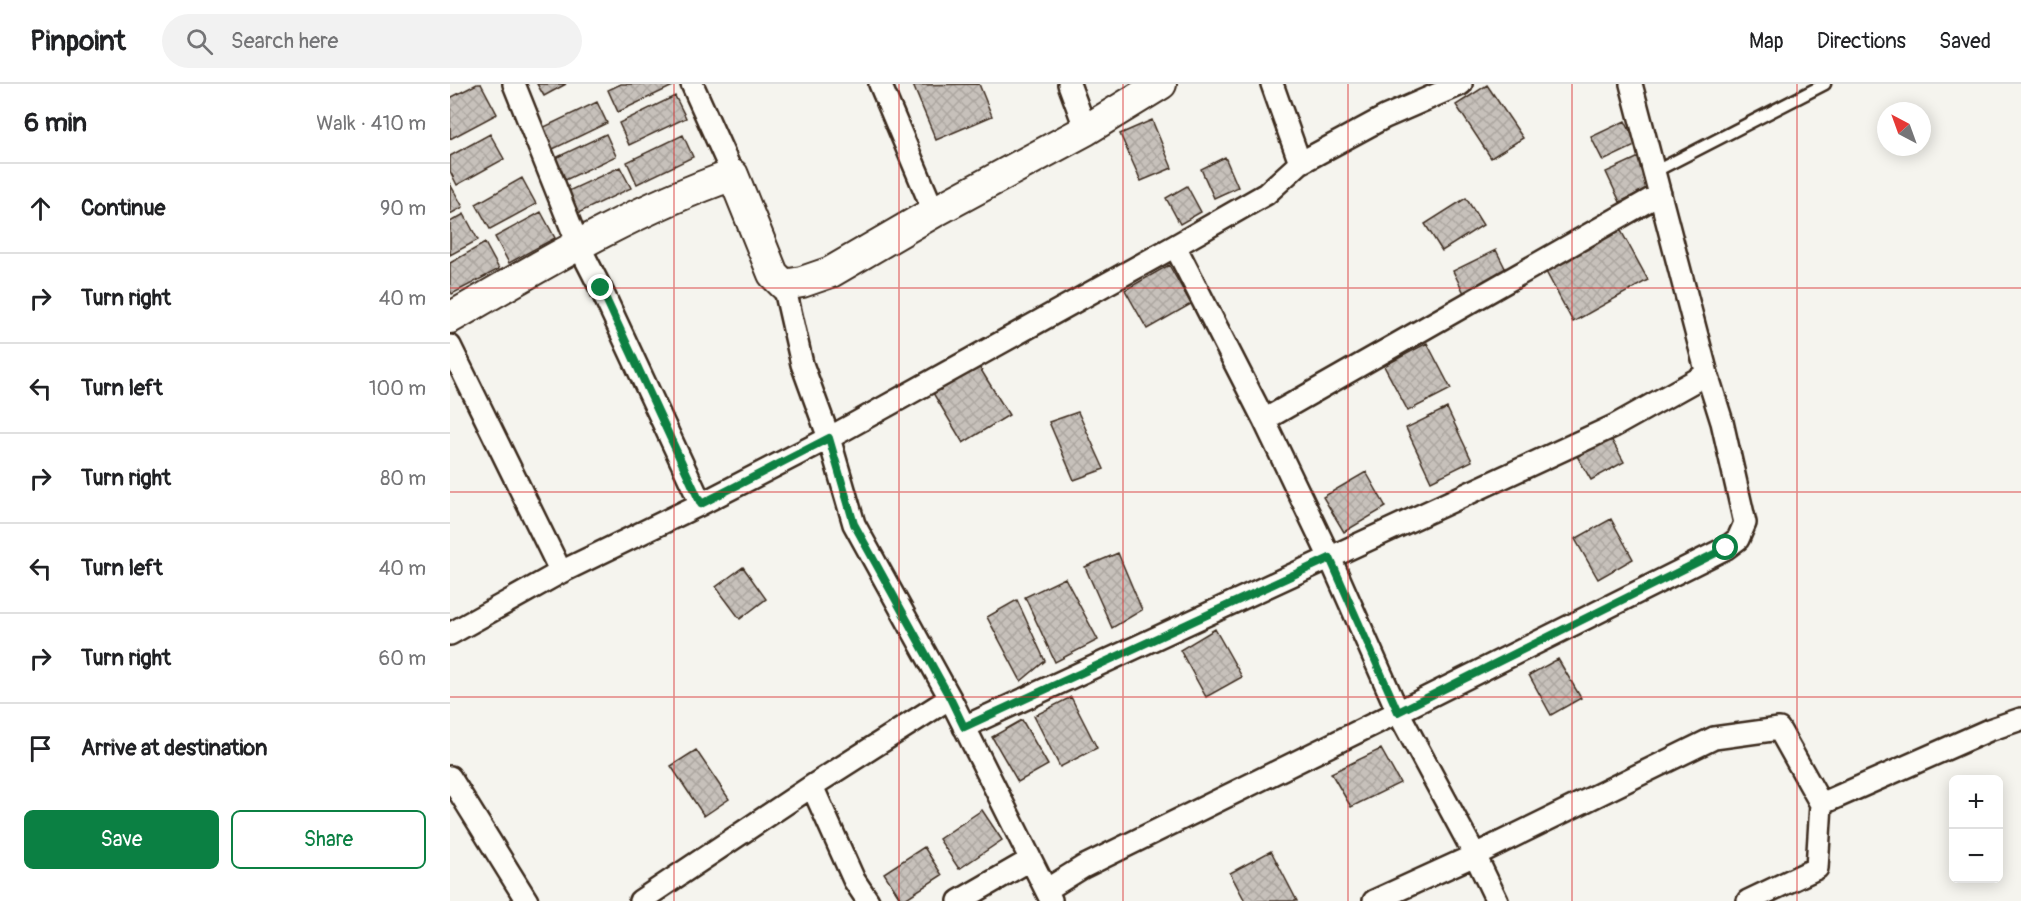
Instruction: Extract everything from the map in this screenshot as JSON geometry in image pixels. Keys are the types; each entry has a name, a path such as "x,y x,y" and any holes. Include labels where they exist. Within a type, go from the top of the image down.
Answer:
{"street":[{"path":"514,84 578,244 601,288 701,504"},
{"path":"692,84 733,175 773,274 784,285 802,364 829,438 854,524 950,698 1049,895 1083,867 1726,548 1738,539 1745,523 1722,422 1707,374 1631,84"},
{"path":"880,84 934,212"},
{"path":"1069,84 1086,130"},
{"path":"784,285 802,282 831,272 934,212 1086,130 1161,84"},
{"path":"1272,84 1300,163"},
{"path":"450,634 561,572 829,438 1266,194 1300,163 1384,117 1461,84"},
{"path":"561,572 450,324 578,244 682,193 733,175"},
{"path":"1264,420 1660,194"},
{"path":"1175,246 1264,420 1330,558 1398,712 1475,855 1497,901"},
{"path":"964,727 1614,426 1707,374"},
{"path":"640,901 812,786 950,698"},
{"path":"1821,804 1989,730 2021,719"},
{"path":"1374,901 1475,855 1714,738 1779,729 1821,804 1817,868 1748,901"},
{"path":"450,777 527,901"},
{"path":"812,786 854,879 867,901"},
{"path":"959,901 1030,860"}],"lane":[{"path":"1654,172 1825,84"}],"building":[{"path":"481,84 497,114 450,139 450,98"},
{"path":"537,84 566,84 544,96"},
{"path":"621,84 675,85 618,112 608,90"},
{"path":"979,84 992,116 936,140 913,85"},
{"path":"1487,85 1523,138 1491,158 1456,105"},
{"path":"675,96 686,118 629,145 619,123"},
{"path":"597,102 607,123 551,150 540,129"},
{"path":"1152,120 1172,168 1141,181 1120,134"},
{"path":"1625,121 1637,145 1603,161 1591,137"},
{"path":"490,134 504,159 457,185 450,171 450,156"},
{"path":"606,134 616,156 559,183 549,161"},
{"path":"683,135 693,157 637,184 627,162"},
{"path":"1225,157 1238,187 1214,198 1201,169"},
{"path":"1639,157 1653,186 1620,202 1606,172"},
{"path":"620,167 631,188 574,215 564,193"},
{"path":"522,178 536,204 490,229 476,204"},
{"path":"450,184 463,207 450,214"},
{"path":"1187,186 1201,212 1180,224 1166,198"},
{"path":"1466,198 1483,225 1442,251 1425,224"},
{"path":"541,212 555,238 509,263 495,237"},
{"path":"464,214 478,240 450,255 450,222"},
{"path":"1619,227 1648,280 1573,322 1544,268"},
{"path":"485,243 499,269 452,294 450,263"},
{"path":"1496,250 1507,272 1464,293 1453,271"},
{"path":"1169,265 1191,304 1147,329 1125,290"},
{"path":"1427,343 1451,389 1408,411 1384,366"},
{"path":"978,365 1009,415 963,443 933,393"},
{"path":"1447,408 1472,461 1431,481 1406,428"},
{"path":"1078,412 1104,469 1074,480 1049,422"},
{"path":"1610,437 1624,462 1591,480 1577,456"},
{"path":"1366,472 1386,507 1344,532 1323,497"},
{"path":"1611,519 1633,559 1598,579 1575,539"},
{"path":"1118,553 1142,610 1112,628 1085,567"},
{"path":"743,567 766,599 740,619 716,587"},
{"path":"1065,578 1098,640 1055,662 1025,597"},
{"path":"1017,600 1045,661 1021,681 987,617"},
{"path":"1215,629 1242,677 1206,697 1180,650"},
{"path":"1558,659 1581,698 1551,715 1529,675"},
{"path":"1071,697 1097,748 1060,767 1034,716"},
{"path":"1022,720 1048,765 1018,782 992,737"},
{"path":"1381,749 1400,783 1351,807 1331,773"},
{"path":"696,750 729,799 704,816 671,766"},
{"path":"982,810 1002,840 959,869 939,839"},
{"path":"924,847 942,875 902,901 884,873"},
{"path":"1271,851 1297,901 1245,901 1230,873"}],"route":[{"path":"601,288 701,504 829,438 854,524 964,727 1330,558 1398,712 1726,548"}]}
